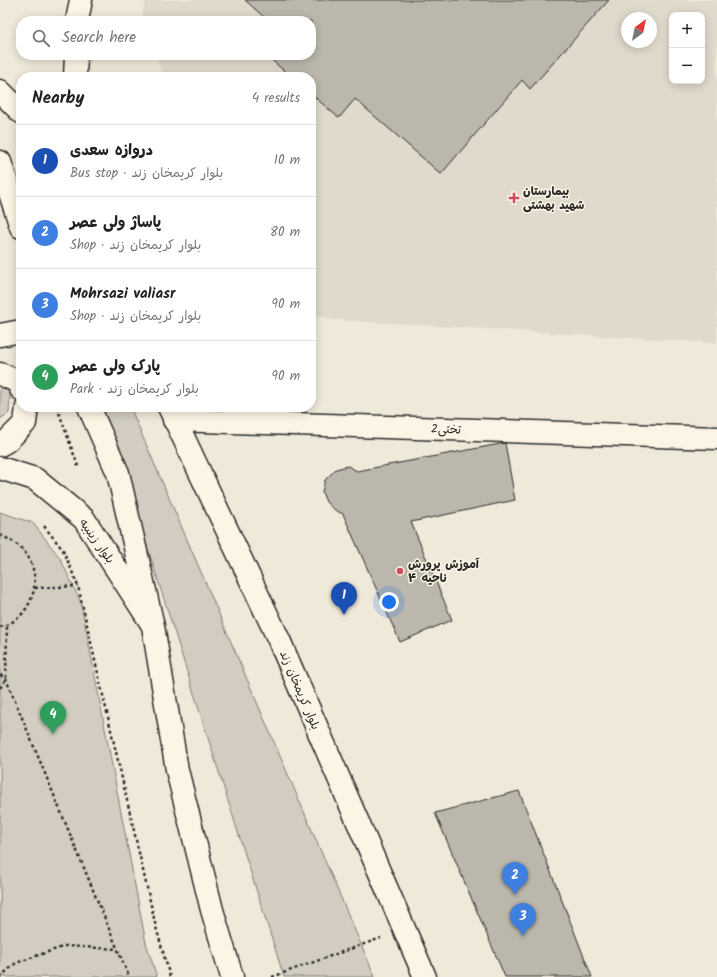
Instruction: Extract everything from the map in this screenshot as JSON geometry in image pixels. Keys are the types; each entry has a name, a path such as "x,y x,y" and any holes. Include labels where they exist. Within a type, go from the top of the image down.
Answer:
{"main road":[{"path":"78,16 81,0"},
{"path":"75,72 76,60"},
{"path":"0,91 16,107"},
{"path":"0,162 16,212"},
{"path":"0,335 16,332"},
{"path":"0,374 16,381"},
{"path":"0,445 7,441 25,423 26,412"},
{"path":"91,412 118,473 153,626 177,770 212,910 232,977"},
{"name":"2تختی","path":"172,413 717,438"},
{"name":"بلوار کریمخان زند","path":"172,413 278,640 425,977"},
{"name":"بلوار زینبیه","path":"0,468 35,479 84,519 153,626"}],"path":[{"path":"59,412 79,469"},
{"path":"44,526 63,550 78,586 156,927 170,977"},
{"path":"0,535 14,541 28,556 35,573 35,588 29,604 20,616 6,626 0,627"},
{"path":"35,588 78,586"},
{"path":"6,626 6,679 129,977"},
{"path":"0,675 6,679"},
{"path":"0,688 6,679"},
{"path":"272,977 404,929"},
{"path":"0,977 16,963 65,946 117,949"}],"shaded area":[{"name":"بیمارستان شهید بهشتی","path":"146,0 717,0 717,343 337,320 316,316 316,72 161,72 158,60 316,60 316,16 143,16 142,12"},
{"path":"0,384 10,394 9,413 0,419"},
{"path":"105,412 132,412 375,977 284,977"},
{"path":"0,512 33,523 60,558 81,603 146,943 157,977 0,977"}],"building":[{"path":"245,0 609,0 530,89 522,80 441,174 355,99 339,118 316,98 316,72 285,72 272,60 316,60 316,16 263,16"},
{"name":"آموزش پرورش ناحیه ۴","path":"505,443 515,500 411,522 452,620 400,642 343,514 335,510 326,502 322,492 325,480 336,469 348,466 357,471"},
{"path":"519,791 592,977 505,977 435,813"}],"place":[{"name":"بیمارستان شهید بهشتی","path":"514,198"},
{"name":"آموزش پرورش ناحیه ۴","path":"400,571"},
{"name":"دروازه سعدی","path":"344,615"},
{"name":"پارک ولی عصر","path":"53,734"},
{"name":"پاساژ ولی عصر","path":"515,895"},
{"name":"Mohrsazi valiasr","path":"523,936"}]}
